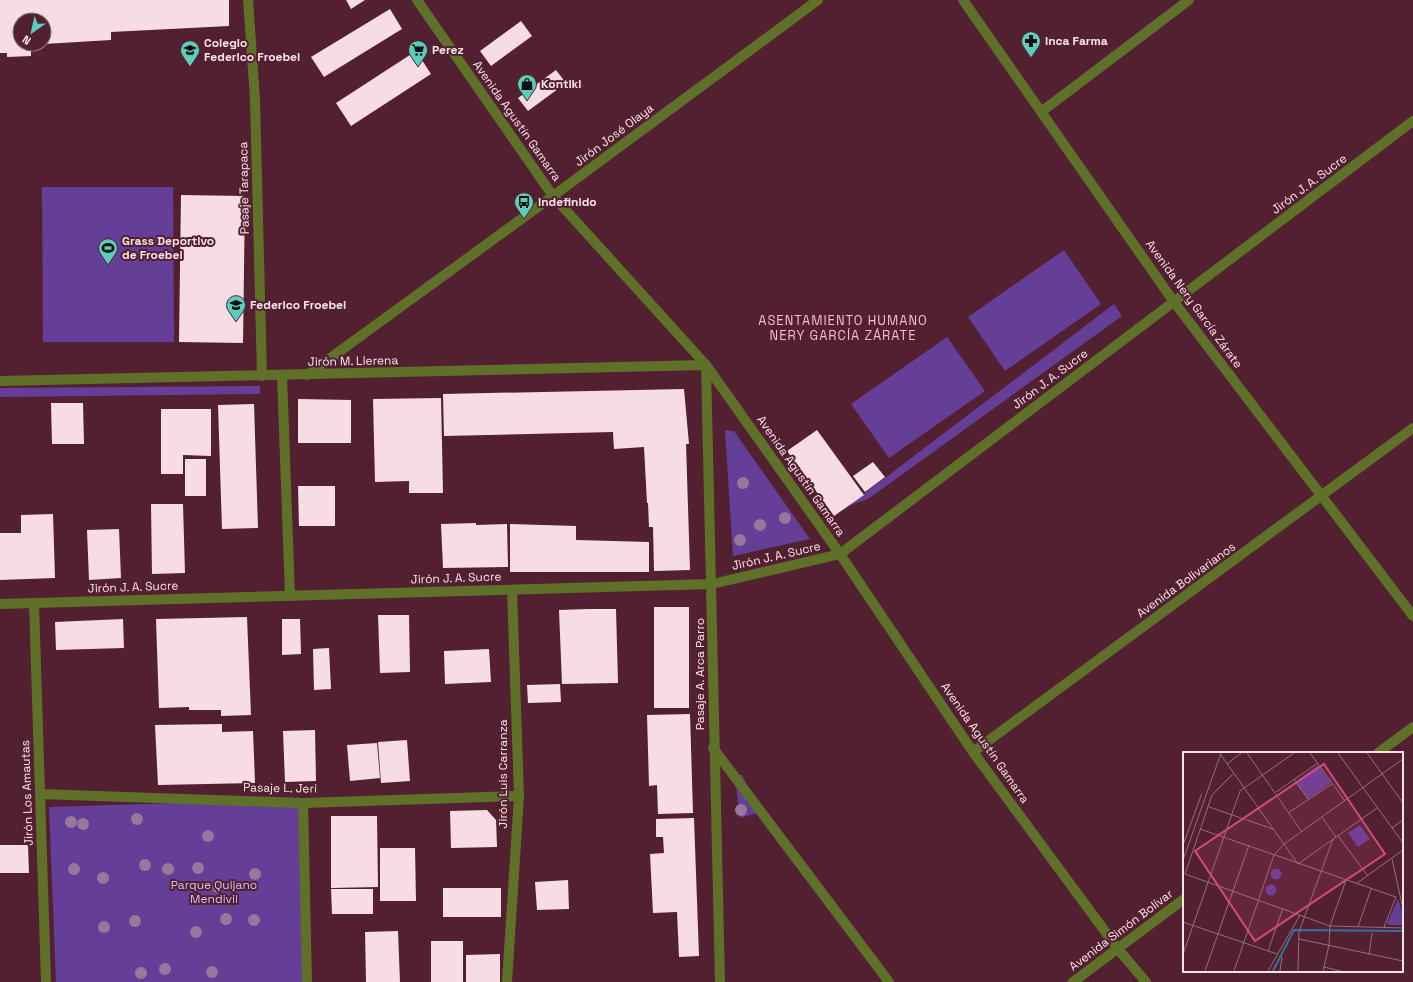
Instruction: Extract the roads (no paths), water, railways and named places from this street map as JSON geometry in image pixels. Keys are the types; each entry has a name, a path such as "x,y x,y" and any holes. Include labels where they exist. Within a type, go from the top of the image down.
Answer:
{"street":[{"name":"Pasaje Tarapaca","path":"248,0 255,99 262,376"},
{"name":"Jirón José Olaya","path":"307,375 553,196 818,0"},
{"name":"Avenida Nery García Zárate","path":"963,0 1174,302 1413,616"},
{"path":"1042,112 1189,0"},
{"name":"Avenida Agustín Gamarra","path":"421,1 553,196 706,365 840,554 973,752 1118,949 1146,982"},
{"name":"Jirón J. A. Sucre","path":"0,604 712,584 840,554 1413,121"},
{"name":"Jirón M. Llerena","path":"0,381 706,365"},
{"name":"Pasaje A. Arca Parro","path":"706,365 712,584 713,748 720,982"},
{"path":"282,375 290,596"},
{"name":"Avenida Bolivarianos","path":"973,752 1413,428"},
{"name":"Jirón Luis Carranza","path":"506,982 519,796 512,590"},
{"name":"Jirón Los Amautas","path":"34,603 46,982"},
{"path":"1379,752 1413,727"},
{"path":"713,748 889,982"},
{"name":"Pasaje L. Jeri","path":"40,794 303,803 519,796"},
{"path":"303,803 307,982"},
{"name":"Avenida Simón Bolívar","path":"1073,982 1183,900"}],"place":[{"name":"Inca Farma","path":"1031,58"},
{"name":"Colegio Federico Froebel","path":"190,67"},
{"name":"Perez","path":"418,67"},
{"name":"Kontiki","path":"527,101"},
{"name":"indefinido","path":"524,219"},
{"name":"Grass Deportivo de Froebel","path":"108,265"},
{"name":"Federico Froebel","path":"236,322"}],"district":[{"name":"ASENTAMIENTO HUMANO NERY GARCÍA ZÁRATE","path":"843,328"}],"park label":[{"name":"Parque Quijano Mendivil","path":"214,892"}]}
